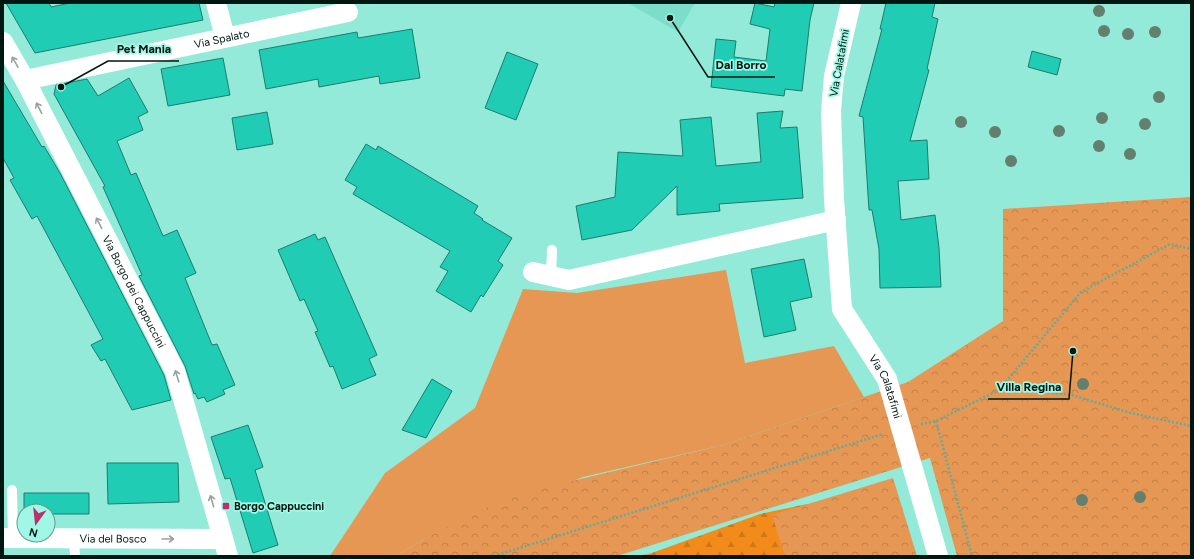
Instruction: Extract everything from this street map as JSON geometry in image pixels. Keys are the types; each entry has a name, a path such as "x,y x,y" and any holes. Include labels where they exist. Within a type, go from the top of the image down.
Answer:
{"street":[{"path":"216,3 225,37"},
{"name":"Via Calatafimi","path":"851,3 834,76 832,95 832,155 842,309 887,379 922,495 938,556"},
{"name":"Via Spalato","path":"25,80 348,12"},
{"name":"Via Borgo dei Cappuccini","path":"3,42 25,80 175,371 226,547"},
{"path":"542,274 569,280 836,220"},
{"name":"Via del Bosco","path":"8,538 74,548 226,547"}],"lane":[{"path":"542,274 552,250"},
{"path":"8,538 12,490"}],"path":[{"path":"915,426 936,421 999,390 1081,292 1170,244 1191,249"},
{"path":"999,390 1027,390 1072,395 1131,413 1191,426"},
{"path":"936,421 972,556"},
{"path":"494,556 886,433"}],"shaded area":[{"path":"628,3 695,3 678,32"}],"green space":[{"path":"1191,197 1191,556 957,556 930,458 617,556 396,556 424,539 509,496 723,445 908,382 1003,321 1003,209"},
{"path":"726,270 745,363 834,346 864,397 723,445 583,477 424,539 396,556 330,556 385,473 475,408 523,289 577,293"},
{"path":"893,478 917,556 785,556 772,515"},
{"path":"807,504 829,504 840,556 636,556 649,554 760,514"}],"building":[{"path":"6,3 49,3 51,7 70,3 199,3 203,20 35,53"},
{"path":"755,3 774,7 775,3 814,3 810,20 802,91 785,89 784,96 711,87 716,39 736,41 734,57 766,61 770,29 750,24"},
{"path":"886,3 935,3 932,17 938,19 927,69 929,70 910,141 927,140 929,179 898,181 901,220 935,215 939,248 941,287 880,288 879,249 872,210 869,210 863,117 859,116 882,29 880,29"},
{"path":"412,29 420,78 380,84 379,76 319,87 318,79 266,89 259,50 357,32 358,38"},
{"path":"1032,51 1061,59 1057,75 1028,67"},
{"path":"507,52 538,64 516,120 485,108"},
{"path":"223,58 230,95 168,106 161,69"},
{"path":"129,78 148,112 138,117 143,130 117,141 131,175 136,173 163,236 177,230 196,273 185,278 212,345 217,344 235,385 223,390 225,394 207,402 204,397 198,399 195,393 194,394 185,366 139,276 142,275 103,187 105,186 54,94 56,85 87,79 98,96"},
{"path":"3,81 42,147 44,146 60,173 164,375 171,400 132,410 105,359 101,361 91,345 103,339 37,216 32,219 10,180 14,178 3,158"},
{"path":"783,111 780,128 797,127 803,198 719,204 720,211 677,215 677,186 632,230 582,240 576,206 615,197 618,152 683,156 680,120 711,117 716,166 761,162 757,113"},
{"path":"267,112 273,144 237,150 232,118"},
{"path":"366,144 376,150 378,146 478,206 474,213 483,219 482,220 512,238 498,261 503,265 483,297 481,295 471,312 436,291 448,271 440,267 450,251 353,194 357,187 345,180"},
{"path":"315,234 318,240 325,237 377,355 369,359 376,375 342,389 333,366 330,367 315,332 318,331 304,299 300,301 278,250"},
{"path":"804,259 812,297 790,302 796,330 764,337 751,269"},
{"path":"432,379 452,391 426,438 402,430"},
{"path":"248,425 263,467 255,470 278,545 253,553 230,478 225,479 211,437"},
{"path":"107,463 178,463 179,502 108,504"},
{"path":"24,493 89,493 89,514 56,514 56,503 24,503"}],"place":[{"name":"Dal Borro","path":"670,18"},
{"name":"Pet Mania","path":"61,87"},
{"name":"Villa Regina","path":"1073,351"},
{"name":"Borgo Cappuccini","path":"226,506"}]}
